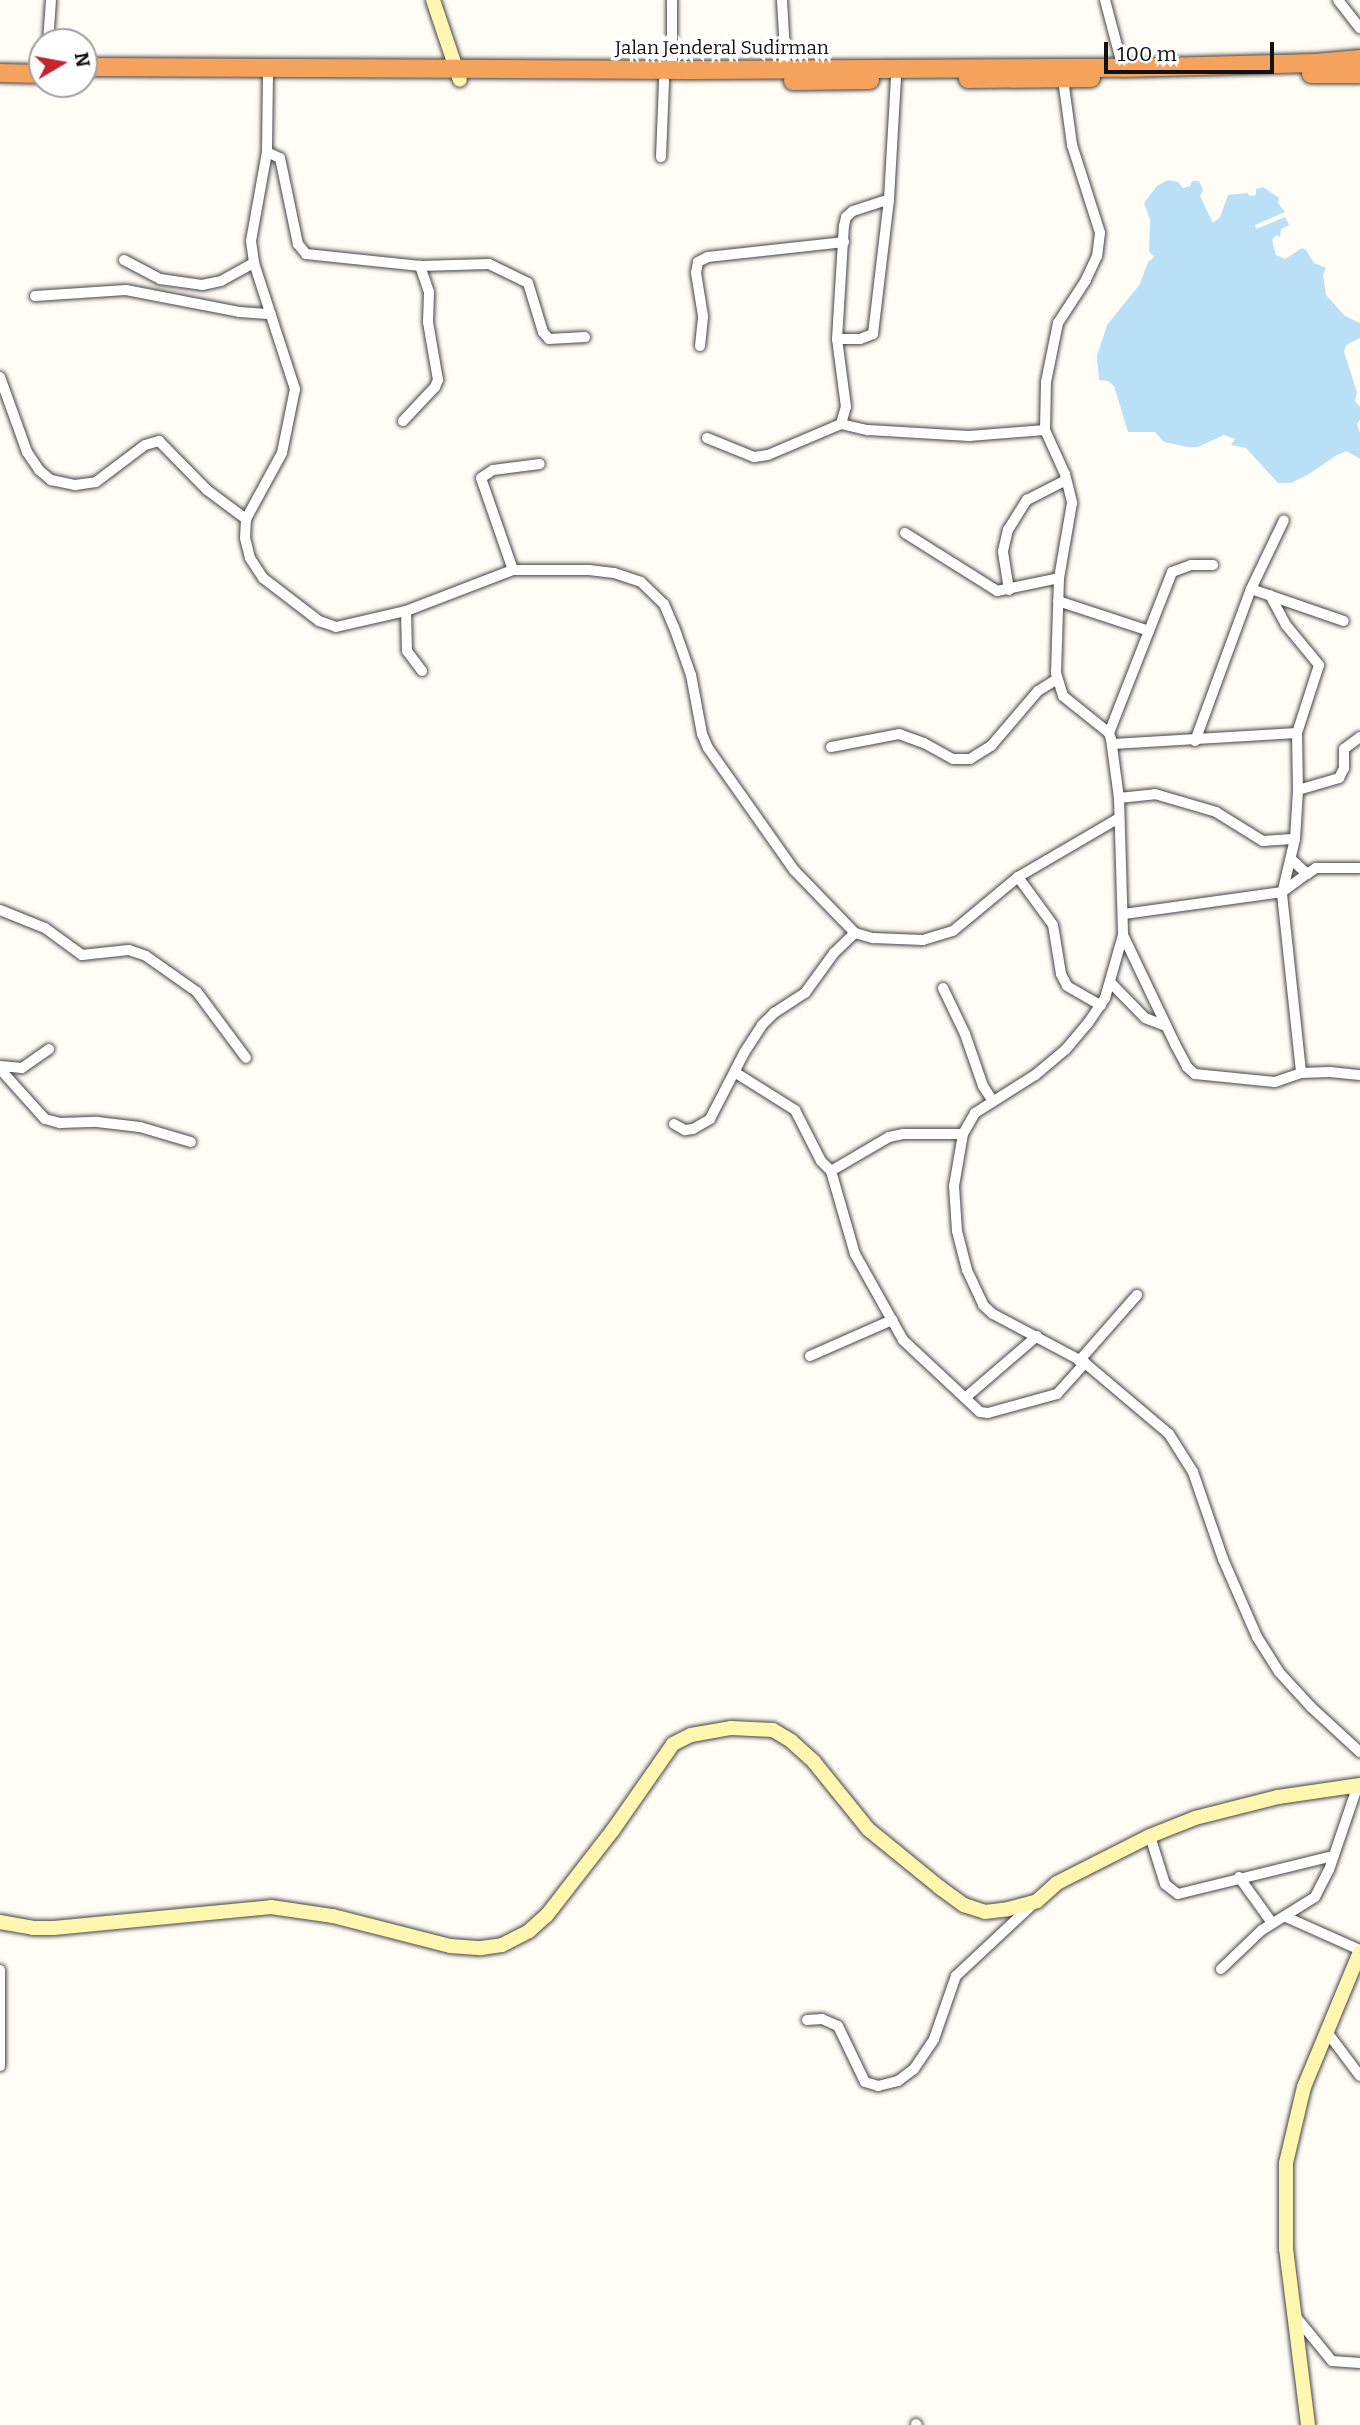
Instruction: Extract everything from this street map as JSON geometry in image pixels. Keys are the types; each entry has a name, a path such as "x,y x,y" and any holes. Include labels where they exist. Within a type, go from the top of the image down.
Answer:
{"highway":[{"name":"Jalan Jenderal Sudirman","path":"98,66 300,73 1063,79 1316,69 1360,59"},
{"path":"0,65 28,66"},
{"name":"Jalan Jenderal Sudirman","path":"668,75 786,69 1123,68 1316,69 1360,74"},
{"path":"0,73 28,74"},
{"name":"Jalan Jenderal Sudirman","path":"98,76 268,76 300,73"}],"street":[{"path":"49,28 51,0"},
{"path":"433,0 462,75"},
{"path":"440,0 462,75"},
{"path":"661,157 672,0"},
{"path":"782,0 786,69"},
{"path":"1105,0 1123,68"},
{"path":"1338,0 1360,28"},
{"path":"268,76 267,152 253,223 254,263 293,380 294,402 282,453 246,519 245,538 250,558 263,578 327,625 339,626 406,611 513,570 551,568 614,573 641,582 664,604 691,675 702,734 708,748 794,870 855,933 890,939 923,940 953,932 1018,877 1119,818"},
{"path":"837,339 860,339 873,334 889,199 896,79"},
{"path":"1063,79 1072,145 1100,233 1097,256 1086,280 1058,323 1046,382 1045,430 1072,503 1059,578 1057,679 1063,696 1077,711 1109,733 1113,744 1119,798 1123,935 1111,983 1101,1006 1065,1049 1035,1075 975,1113 963,1134 954,1186 957,1231 967,1270 983,1305 993,1314 1082,1362 1169,1434 1193,1472 1223,1559 1257,1637 1279,1672 1311,1707 1360,1752"},
{"path":"267,152 280,159 298,244 306,254 420,266 471,262 502,268 528,283 543,332 549,339 584,337"},
{"path":"841,424 846,407 837,339 846,217 889,199"},
{"path":"700,346 704,324 696,273 698,262 708,257 844,242"},
{"path":"124,260 160,279 202,285 221,281 254,263"},
{"path":"403,421 435,387 438,380 428,322 429,292 420,266"},
{"path":"35,296 126,290 239,312 271,314"},
{"path":"0,377 27,452 38,470 51,480 63,484 96,482 145,445 159,441 207,490 246,519"},
{"path":"707,438 754,457 768,455 841,424 868,430 969,436 1045,430"},
{"path":"513,570 481,478 494,470 540,464"},
{"path":"1009,590 1003,551 1008,530 1027,500 1066,481"},
{"path":"1195,741 1251,589 1284,520"},
{"path":"905,533 997,591 1059,578"},
{"path":"1109,733 1168,580 1176,568 1213,565"},
{"path":"1251,589 1344,621"},
{"path":"1270,595 1286,625 1318,661 1297,733 1298,790 1294,839 1282,892 1301,1073"},
{"path":"1058,601 1149,631"},
{"path":"406,611 407,651 422,671"},
{"path":"831,747 900,734 953,759 970,759 991,746 1038,691 1057,679"},
{"path":"1113,744 1297,733"},
{"path":"1298,790 1339,778 1344,768 1344,749 1360,737"},
{"path":"1119,798 1155,794 1216,812 1263,841 1294,839"},
{"path":"1291,859 1307,874"},
{"path":"1124,914 1282,892 1319,868 1360,868"},
{"path":"1018,877 1053,925 1061,974 1067,986 1101,1006"},
{"path":"0,910 45,928 82,955 129,950 146,956 197,992 246,1058"},
{"path":"674,1124 685,1130 693,1129 710,1119 762,1025 774,1013 805,993 834,953 855,933"},
{"path":"1123,935 1187,1067 1202,1077 1275,1082 1301,1073 1330,1072 1360,1076"},
{"path":"1111,983 1145,1018 1166,1026"},
{"path":"943,988 992,1100"},
{"path":"0,1067 22,1068 49,1049"},
{"path":"0,1067 45,1119 60,1123 97,1122 140,1128 191,1142"},
{"path":"736,1073 795,1110 821,1161 831,1171 855,1254 908,1347 980,1412 988,1413 1057,1394 1137,1295"},
{"path":"831,1171 889,1137 903,1134 963,1134"},
{"path":"810,1356 892,1320"},
{"path":"965,1398 1037,1336"},
{"path":"0,1922 33,1928 54,1928 271,1907 354,1921 450,1946 481,1948 502,1945 529,1931 547,1915 613,1830 673,1744 691,1735 755,1727 773,1731 791,1741 814,1762 868,1829 964,1905 985,1912 1037,1901"},
{"path":"807,2020 822,2019 838,2026 865,2082 878,2086 898,2081 915,2068 934,2039 957,1976 1058,1883 1150,1836 1195,1818 1278,1797 1359,1785 1315,1897 1286,1917 1272,1923 1221,1969"},
{"path":"1150,1836 1165,1884 1173,1893 1333,1856"},
{"path":"1240,1877 1272,1923"},
{"path":"1286,1917 1360,1951 1304,2087 1286,2163 1285,2227 1308,2425"},
{"path":"0,1970 0,2066"},
{"path":"1327,2032 1360,2076"},
{"path":"1296,2317 1328,2358 1338,2362 1360,2363"}],"water":[{"path":"1168,180 1178,182 1183,188 1190,186 1192,181 1199,181 1203,190 1200,196 1213,223 1220,217 1228,195 1256,195 1256,189 1263,187 1279,198 1278,203 1285,212 1255,225 1256,229 1285,217 1289,225 1281,229 1280,237 1276,235 1272,240 1276,255 1285,259 1302,248 1306,250 1314,263 1326,268 1323,275 1326,295 1345,316 1360,323 1360,338 1346,345 1344,352 1357,392 1355,401 1360,407 1360,420 1357,424 1360,433 1360,459 1347,451 1291,483 1278,483 1246,448 1231,445 1235,439 1224,435 1198,447 1188,447 1164,442 1155,432 1128,432 1114,386 1108,381 1099,380 1097,356 1107,325 1140,284 1148,262 1154,257 1149,251 1150,219 1144,203 1157,186"}]}
